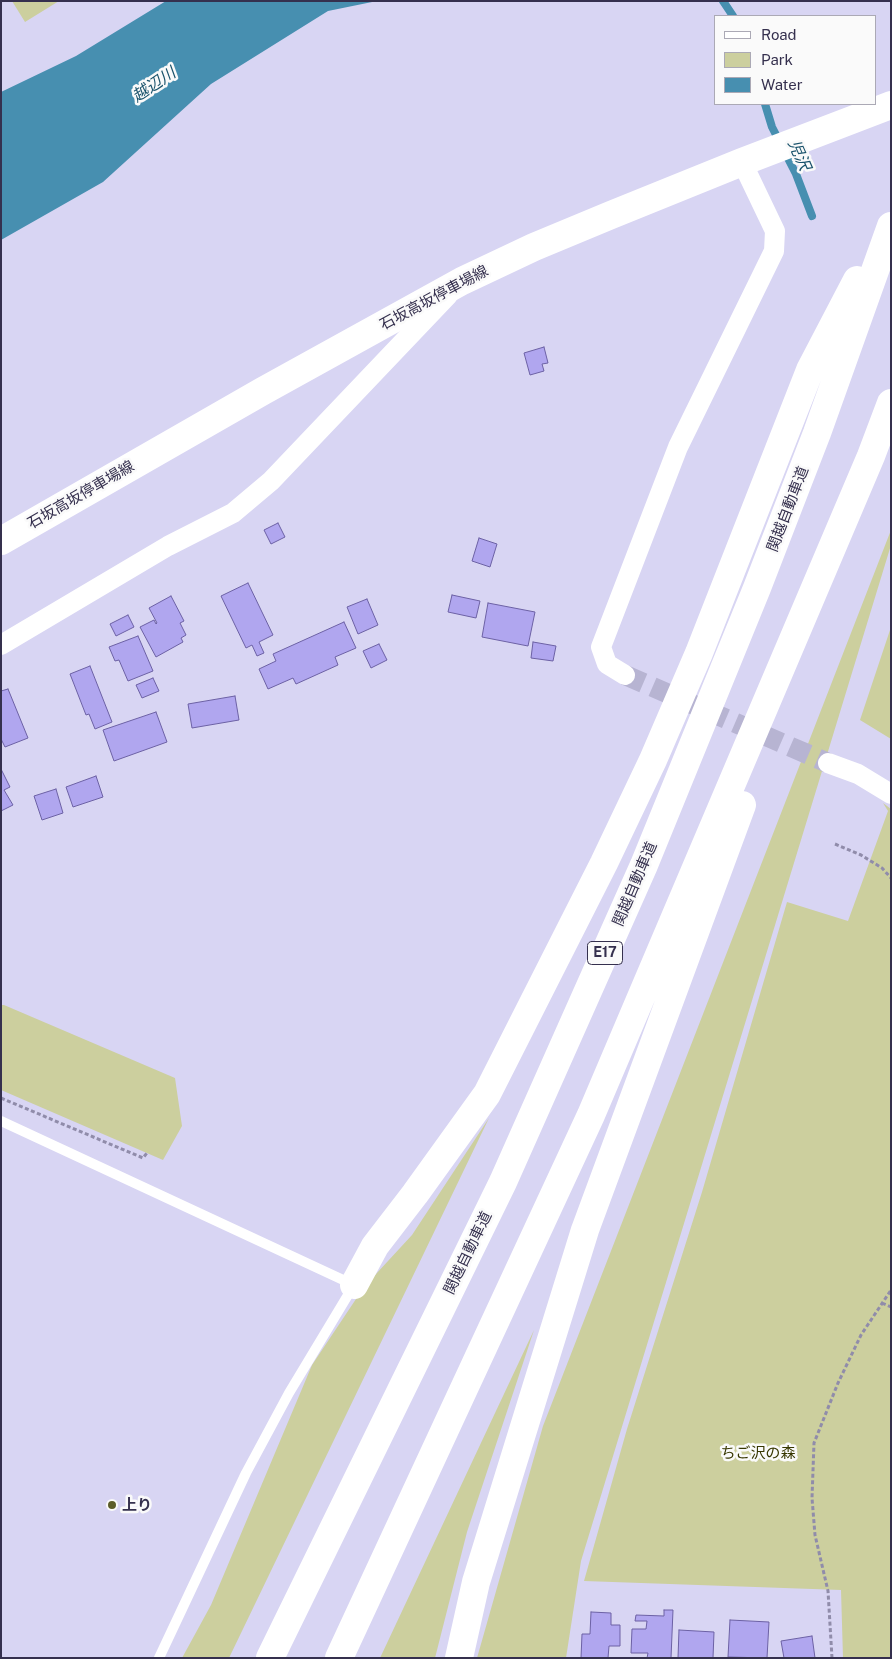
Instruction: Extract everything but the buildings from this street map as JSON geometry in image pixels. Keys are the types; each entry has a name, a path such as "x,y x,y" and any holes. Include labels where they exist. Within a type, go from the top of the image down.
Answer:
{"main road":[{"name":"石坂高坂停車場線","path":"1,541 255,396 462,281 534,247 752,158 891,105"},
{"path":"354,1285 375,1246 416,1194 487,1094 604,863 653,760 699,653 810,370 891,215"},
{"name":"関越自動車道","path":"270,1658 502,1182 640,874 757,588 810,452 891,226"},
{"path":"459,1658 476,1582 585,1230 891,403"},
{"path":"339,1658 592,1115 871,456"}],"street":[{"path":"625,675 607,664 601,647 678,447 774,251 775,231 752,158"},
{"path":"1,644 168,546 232,512 271,481 462,281"},
{"path":"828,763 858,774 891,794"}],"lane":[{"path":"1,1121 354,1285 246,1472 159,1658"}],"path":[{"path":"835,844 861,855 882,868 891,878"},
{"path":"1,1098 144,1158 147,1153"},
{"path":"832,1658 828,1591 814,1535 812,1498 814,1443 838,1383 862,1335 891,1290"},
{"path":"882,1303 891,1307"}],"green space":[{"path":"12,1 59,1 25,22"},
{"path":"891,530 891,545 581,1561 566,1658 477,1658 543,1426"},
{"path":"891,627 891,739 860,720"},
{"name":"ちご沢の森","path":"883,803 891,809 891,1658 843,1658 841,1590 584,1581 627,1429 702,1192 787,902 848,921 888,811"},
{"path":"1,1005 175,1078 182,1126 163,1160 1,1090"},
{"path":"489,1118 229,1658 182,1658 211,1605 312,1365 364,1287 412,1235"},
{"path":"534,1330 467,1532 435,1658 380,1658"}],"water":[{"name":"越辺川","path":"166,1 377,1 328,11 211,84 103,182 1,240 1,92 76,56"}],"waterway":[{"name":"児沢","path":"723,1 732,15"},
{"name":"児沢","path":"765,105 772,127 796,174 812,216"}],"tunnel":[{"path":"625,675 828,763"}],"place":[{"name":"上り","path":"112,1505"}]}
